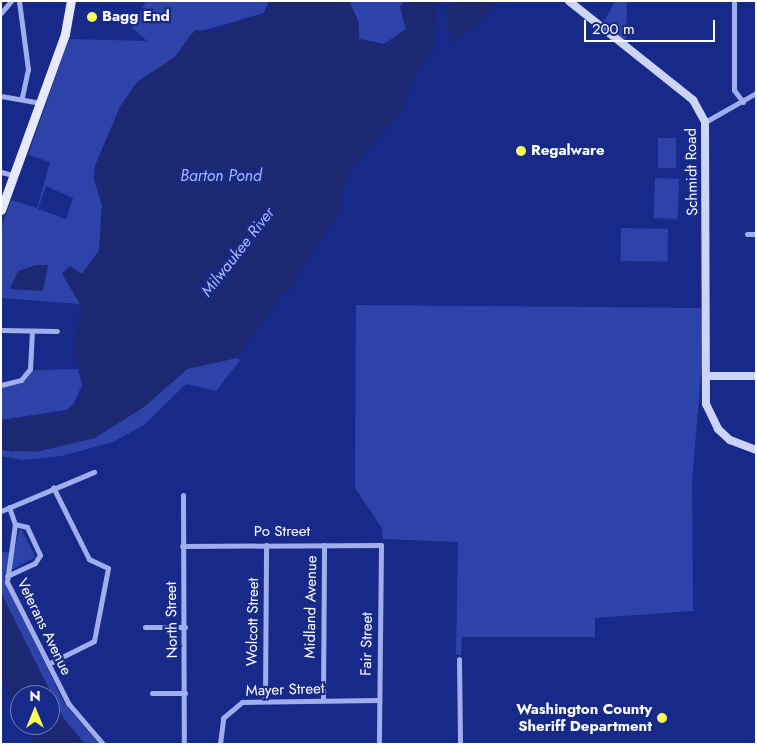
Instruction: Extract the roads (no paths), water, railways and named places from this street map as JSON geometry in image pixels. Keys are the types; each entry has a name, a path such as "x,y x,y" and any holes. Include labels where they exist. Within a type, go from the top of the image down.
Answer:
{"main road":[{"path":"1,210 67,26 71,1"}],"street":[{"path":"1,13 11,1"},
{"path":"20,1 28,69 22,98"},
{"name":"Schmidt Road","path":"569,1 693,100 706,122 706,404 718,429 756,450"},
{"path":"734,1 734,90 743,102"},
{"path":"706,122 756,93"},
{"path":"1,96 22,98 39,103"},
{"path":"1,172 13,176"},
{"path":"747,234 756,234"},
{"path":"1,330 56,331"},
{"path":"1,386 22,380 30,369 32,331"},
{"path":"706,376 756,376"},
{"path":"1,511 94,472"},
{"path":"48,664 94,641 108,568 89,559 53,488"},
{"name":"North Street","path":"183,495 184,744"},
{"path":"6,576 35,563 40,554 27,527 15,524 9,508"},
{"name":"Veterans Avenue","path":"15,524 6,576 71,708 102,744"},
{"name":"Wolcott Street","path":"264,700 266,545"},
{"name":"Midland Avenue","path":"323,700 324,545"},
{"name":"Po Street","path":"182,546 381,545"},
{"name":"Fair Street","path":"379,744 381,545"},
{"path":"145,628 185,627"},
{"path":"459,659 460,744"},
{"path":"152,693 185,693"},
{"name":"Mayer Street","path":"220,744 223,718 231,708 264,700 379,700"}],"water":[{"name":"Barton Pond","path":"269,1 349,1 359,23 359,39 384,44 406,30 400,7 404,1 437,1 433,51 413,78 403,109 348,174 341,194 342,210 294,280 296,287 283,294 236,358 187,369 144,407 95,438 36,452 1,450 1,420 62,413 79,400 82,385 73,348 81,306 62,273 70,266 82,274 99,251 102,205 94,179 95,166 120,107 137,82 175,57 195,30 213,31 264,13"},
{"path":"452,1 499,1 477,26 450,42 447,11"},
{"path":"36,265 48,265 43,291 10,289 18,271"},
{"path":"1,593 47,685 10,685 10,697 1,679"},
{"path":"60,711 64,719 85,744 34,744 29,735 60,735"}],"place":[{"name":"Bagg End","path":"92,17"},
{"name":"Regalware","path":"521,151"},
{"name":"Washington County Sheriff Department","path":"662,718"}],"water label":[{"name":"Milwaukee River","path":"238,252"}]}
